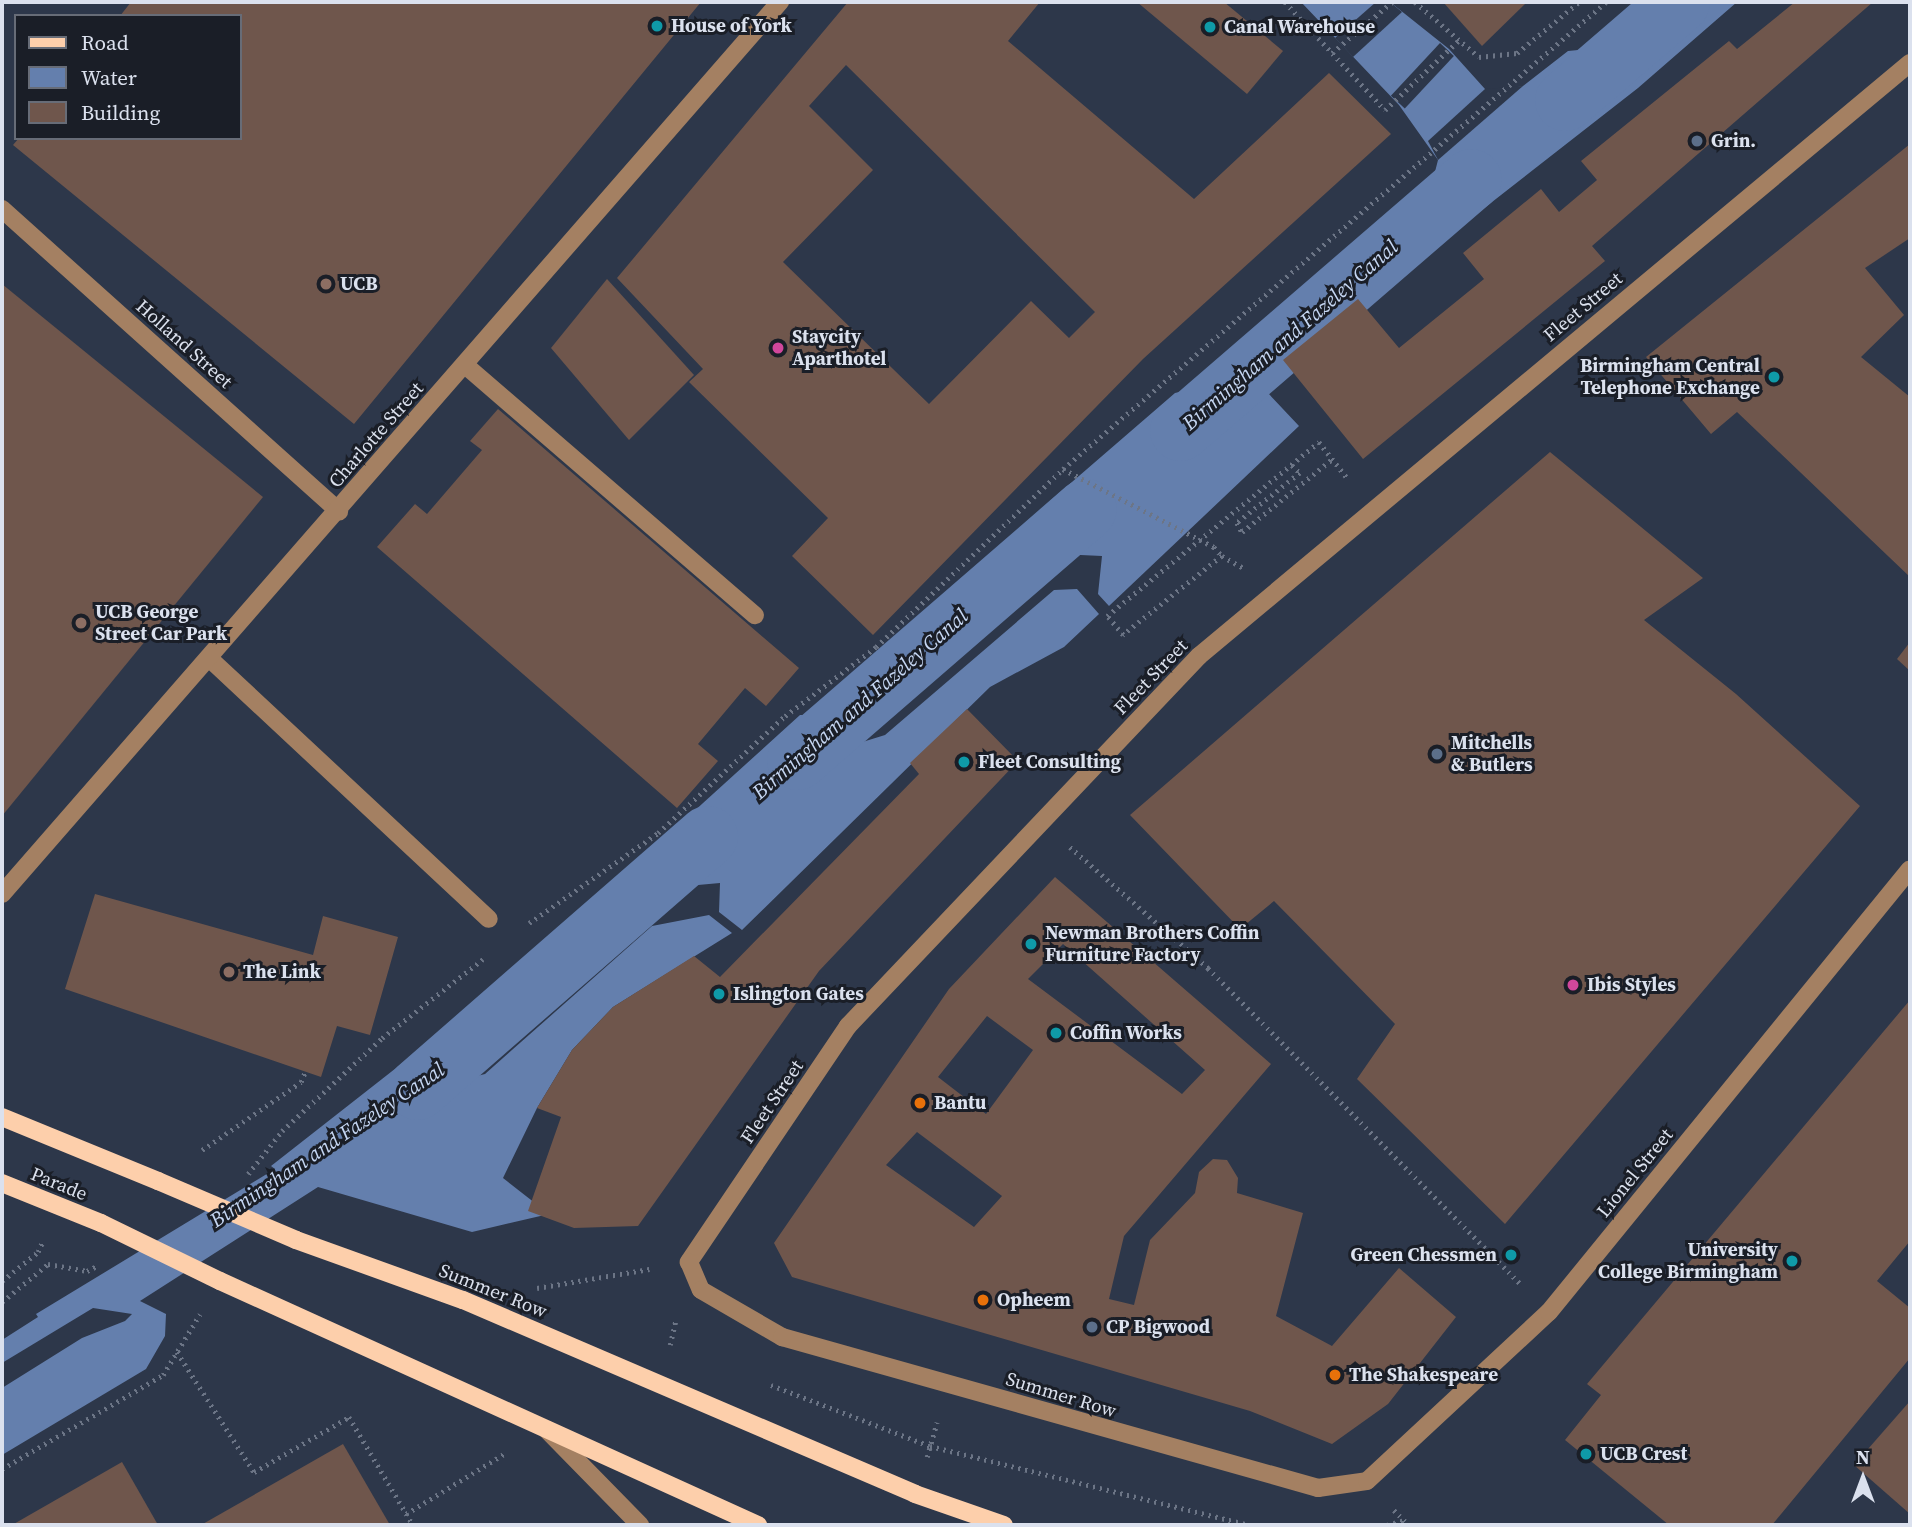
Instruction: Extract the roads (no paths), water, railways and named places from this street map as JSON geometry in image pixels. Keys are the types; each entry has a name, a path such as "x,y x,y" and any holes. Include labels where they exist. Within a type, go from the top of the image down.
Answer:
{"main road":[{"name":"Summer Row","path":"2,1117 296,1240 475,1305 969,1519 1004,1525"},
{"name":"Parade","path":"2,1183 100,1223 220,1281 544,1427"},
{"path":"544,1427 758,1525"}],"street":[{"name":"Charlotte Street","path":"2,894 210,659 780,2"},
{"name":"Fleet Street","path":"689,1262 848,1026 1199,656 1910,63"},
{"name":"Holland Street","path":"2,209 339,511"},
{"path":"465,365 755,615"},
{"path":"210,659 489,919"},
{"name":"Lionel Street","path":"1367,1481 1549,1312 1910,869"},
{"name":"Summer Row","path":"689,1262 701,1290 782,1337 1318,1488 1367,1481"},
{"path":"544,1427 640,1525"}],"water":[{"path":"1301,2 1390,2 1449,49 1485,89 1507,89 1523,86 1568,51 1629,45 1623,64 1632,67 1710,2 1737,2 1638,88 1469,220 1446,219 1407,234 1427,203 1438,160 1399,105"},
{"path":"1244,377 1227,409 1228,423 1268,393 1299,426 1109,606 1098,594 1102,556 1059,554 1023,562 1050,522 1050,501 1175,393"},
{"path":"1077,589 1099,614 1064,647 990,687 742,930 719,912 720,883 643,890 667,855 670,833 800,715 829,715 860,705 856,744 885,735 1054,590"},
{"path":"709,915 732,933 613,1007 572,1050 537,1108 503,1178 549,1214 472,1232 318,1187 140,1301 166,1314 165,1336 146,1369 2,1455 2,1388 82,1338 125,1321 132,1314 93,1308 2,1363 2,1340 38,1317 36,1314 275,1169 271,1166 405,1061 448,1050 479,1035 458,1070 457,1081 485,1074 652,926"}],"waterway":[{"name":"Birmingham and Fazeley Canal","path":"1565,100 1679,2"},
{"name":"Birmingham and Fazeley Canal","path":"1180,430 1471,179"},
{"name":"Birmingham and Fazeley Canal","path":"797,759 1086,509"},
{"name":"Birmingham and Fazeley Canal","path":"417,1089 707,836"}],"place":[{"name":"House of York","path":"657,26"},
{"name":"Canal Warehouse","path":"1210,27"},
{"name":"Grin.","path":"1697,141"},
{"name":"UCB","path":"326,284"},
{"name":"Staycity Aparthotel","path":"778,348"},
{"name":"Birmingham Central Telephone Exchange","path":"1774,377"},
{"name":"UCB George Street Car Park","path":"81,623"},
{"name":"Mitchells & Butlers","path":"1437,754"},
{"name":"Fleet Consulting","path":"964,762"},
{"name":"Newman Brothers Coffin Furniture Factory","path":"1031,944"},
{"name":"The Link","path":"229,972"},
{"name":"Ibis Styles","path":"1573,985"},
{"name":"Islington Gates","path":"719,994"},
{"name":"Coffin Works","path":"1056,1033"},
{"name":"Bantu","path":"920,1103"},
{"name":"Green Chessmen","path":"1511,1255"},
{"name":"University College Birmingham","path":"1792,1261"},
{"name":"Opheem","path":"983,1300"},
{"name":"CP Bigwood","path":"1092,1327"},
{"name":"The Shakespeare","path":"1335,1375"},
{"name":"UCB Crest","path":"1586,1454"}]}
